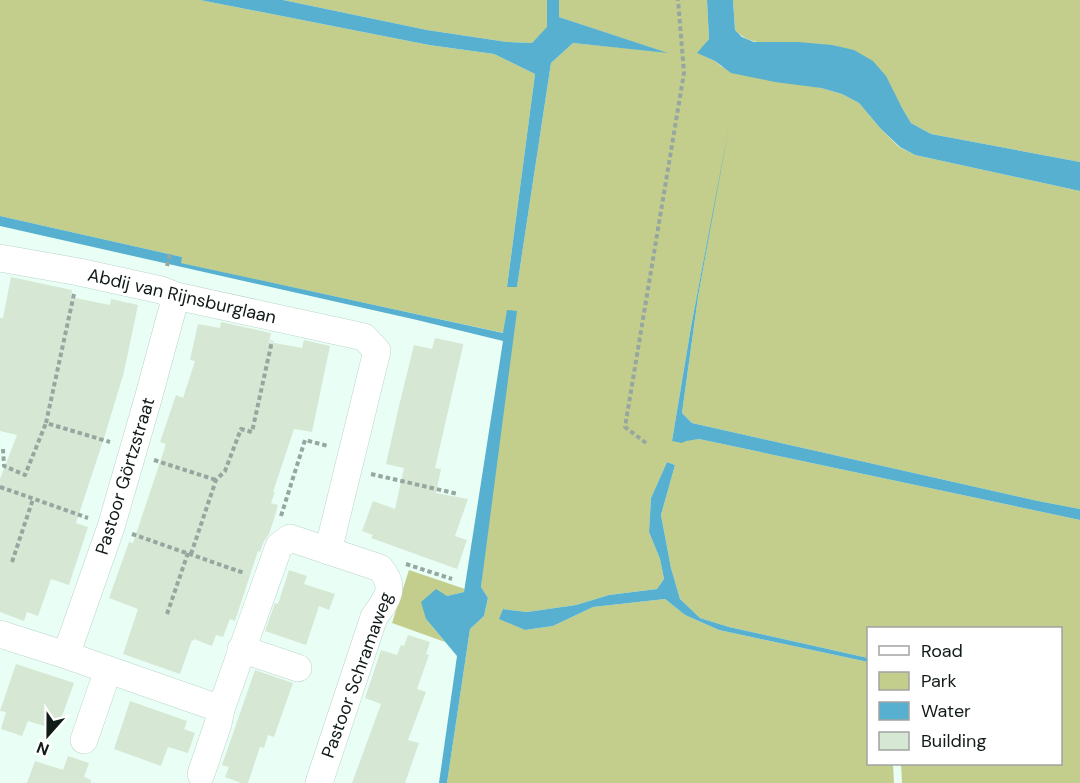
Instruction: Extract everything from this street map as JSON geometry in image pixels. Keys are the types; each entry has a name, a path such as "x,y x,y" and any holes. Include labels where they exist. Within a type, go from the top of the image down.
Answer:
{"street":[{"name":"Abdij van Rijnsburglaan","path":"0,258 79,272 161,290 176,296 364,337 377,351 350,461"},
{"name":"Pastoor Görtzstraat","path":"66,655 111,526 134,451 176,296"},
{"path":"328,550 350,461"},
{"path":"201,774 218,724 220,709 279,546 291,538 380,568"},
{"name":"Pastoor Schramaweg","path":"319,783 374,617 388,595 387,576 380,568"},
{"path":"0,634 220,709"},
{"path":"241,650 298,668"},
{"path":"84,740 108,670"}],"path":[{"path":"646,443 625,427 684,73 678,0"},
{"path":"166,267 170,254"},
{"path":"3,449 4,466 25,475 46,423 79,272"},
{"path":"167,614 216,480 225,471 241,429 252,432 278,317"},
{"path":"46,423 216,480"},
{"path":"279,546 277,526 305,440 350,461 458,494"},
{"path":"12,562 33,499"},
{"path":"380,568 397,561 452,579"}],"green space":[{"path":"0,0 200,0 429,45 494,54 535,74 507,287 517,287 551,63 573,43 664,52 559,17 559,0 707,0 709,39 698,53 722,67 842,94 859,103 899,147 915,155 1080,191 1080,509 692,423 682,413 698,297 713,213 672,441 699,439 1080,520 1080,783 902,783 901,765 1062,765 1062,627 867,627 867,658 729,627 700,618 680,599 671,568 661,515 675,465 667,462 651,498 649,532 660,559 664,579 657,589 609,595 576,605 527,612 503,609 500,619 525,630 553,626 593,607 665,599 685,615 719,630 867,662 867,765 893,765 894,783 447,783 470,629 484,616 488,598 481,587 507,311 504,333 180,263 182,257 0,216"},
{"path":"283,0 547,0 547,28 532,43 507,42 427,30"},
{"path":"733,0 1080,0 1080,162 931,134 911,123 901,106 766,43 742,36 735,30"},
{"path":"409,570 465,589 464,592 447,596 426,619 445,642 392,623"}],"water":[{"path":"200,0 283,0 427,30 507,42 532,43 547,27 547,0 559,0 559,17 668,53 573,43 551,63 517,287 507,287 535,74 494,54 429,45"},
{"path":"707,0 733,0 735,30 742,37 754,42 832,45 854,50 873,61 886,76 911,123 931,134 1080,162 1080,191 915,155 900,147 859,103 842,94 821,88 731,73 715,61 697,53 709,39"},
{"path":"730,121 698,297 682,413 692,423 1080,509 1080,520 699,439 682,443 672,441 691,327"},
{"path":"0,216 182,257 181,263 503,333 507,310 517,311 481,587 488,598 484,616 470,629 447,783 439,783 457,656 426,619 421,602 436,589 447,596 464,592 503,341 0,226"},
{"path":"667,462 675,465 661,515 671,568 680,599 700,618 729,627 867,658 867,662 719,630 685,615 665,599 593,607 553,626 525,630 499,619 503,609 527,612 576,605 609,595 657,589 664,579 660,559 649,532 651,498"}],"building":[{"path":"11,277 72,290 71,297 110,305 111,299 138,305 124,372 76,523 88,527 69,585 51,579 38,616 27,612 24,621 0,612 0,479 17,435 0,431 0,318 3,318"},
{"path":"221,322 271,333 269,342 302,348 304,340 330,346 312,432 294,429 273,492 275,492 271,503 278,505 275,516 269,534 260,552 258,551 235,621 230,619 223,637 216,635 212,646 192,640 180,674 123,654 138,609 109,598 129,542 133,543 166,444 160,442 176,395 183,398 195,361 190,360 198,324 220,328"},
{"path":"435,338 463,344 435,468 441,469 436,493 468,499 455,536 467,540 457,569 371,538 373,535 362,531 373,501 395,509 404,468 386,464 399,406 414,345 432,349"},
{"path":"289,570 307,576 304,584 335,594 329,610 319,606 306,645 265,631 275,603 278,604"},
{"path":"408,635 430,642 426,654 429,655 417,689 426,692 408,740 419,743 405,783 352,783 381,704 365,698 381,650 397,655"},
{"path":"16,664 74,683 57,730 28,721 22,736 1,729 6,712 0,711"},
{"path":"255,670 293,683 274,737 268,735 264,748 260,747 248,783 241,783 225,777 229,767 222,765"},
{"path":"130,701 187,721 184,729 195,733 188,753 168,747 161,766 114,749"},
{"path":"68,756 89,763 84,777 91,780 91,783 27,783 35,761 63,770"}]}
